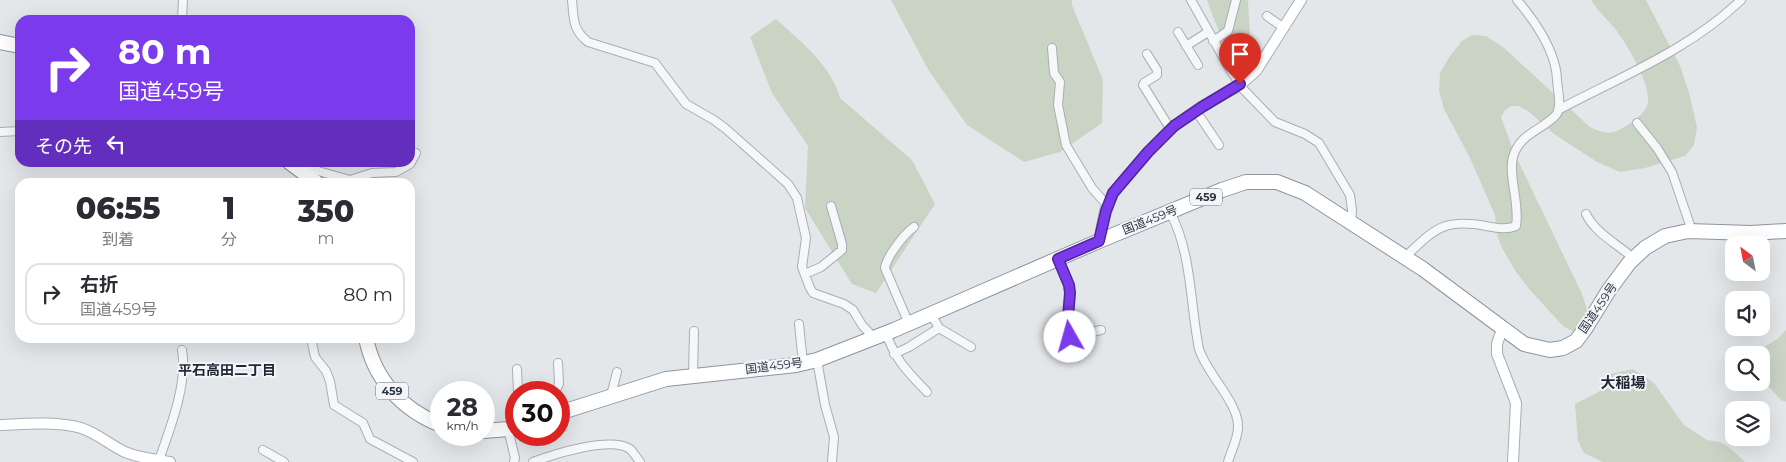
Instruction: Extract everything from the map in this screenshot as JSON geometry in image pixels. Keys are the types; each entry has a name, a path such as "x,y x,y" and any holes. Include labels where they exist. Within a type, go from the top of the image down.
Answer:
{"highway":[{"path":"0,42 15,45"},
{"path":"296,167 311,178"},
{"name":"国道459号","path":"570,409 666,379 803,364 817,360 881,336 1099,241 1222,190 1246,182 1276,182 1305,193 1405,257 1524,344 1550,350 1563,348 1576,341 1609,290 1634,259 1645,248 1665,236 1692,231 1751,233 1786,231"},
{"name":"459","path":"367,343 369,354 376,368 398,398 423,417 430,420"}],"street":[{"path":"182,15 183,0"},
{"path":"572,0 575,28 579,35 588,42 655,63 686,104 726,129 788,184 797,198 806,238 802,266 813,293 844,304 853,310 862,325 881,336 908,372 928,392"},
{"path":"1190,0 1239,85 1274,122 1305,134 1319,142 1350,195 1351,224"},
{"path":"1213,41 1228,31 1236,0"},
{"path":"1099,241 1113,193 1148,152 1171,130 1196,111 1239,85 1256,71 1301,0"},
{"path":"1405,257 1425,238 1443,226 1454,223 1471,223 1500,228 1516,226 1518,210 1512,167 1513,157 1523,139 1558,113 1559,99 1555,69 1547,44 1518,0"},
{"path":"1558,110 1685,43 1711,25 1741,0"},
{"path":"1268,16 1284,28"},
{"path":"1178,32 1198,65"},
{"path":"1186,46 1208,32"},
{"path":"1052,48 1054,73 1060,82 1058,105 1066,144 1092,188 1108,205"},
{"path":"1147,54 1157,70 1157,75 1144,83 1143,86 1171,130"},
{"path":"1196,111 1219,145"},
{"path":"1637,123 1657,148 1672,172 1692,231"},
{"path":"0,132 15,131"},
{"path":"313,167 318,171 343,178"},
{"path":"356,178 372,173 396,172 405,167"},
{"path":"805,274 821,267 842,250 831,206"},
{"path":"1170,212 1180,234 1185,257 1192,310 1202,360 1235,412 1238,424 1228,462"},
{"path":"1586,214 1596,229 1634,259"},
{"path":"909,324 885,268 898,244 906,233 914,227"},
{"path":"1058,259 1069,285 1068,317 1070,337 1101,330"},
{"path":"932,314 939,328 971,347"},
{"path":"798,324 803,364"},
{"path":"894,354 939,328"},
{"path":"1502,329 1497,344 1497,354 1516,403 1513,462"},
{"path":"693,376 694,331"},
{"path":"312,343 315,357 328,376 334,405 363,422 370,439 413,462"},
{"path":"159,460 169,433 182,385 182,350"},
{"path":"817,360 825,405 834,437 832,462"},
{"path":"558,364 559,381"},
{"path":"517,369 518,381"},
{"path":"611,395 617,372"},
{"path":"0,425 52,424 79,428 88,430 127,453 170,462"},
{"path":"533,462 587,446 603,445 620,446 629,449 640,462"},
{"path":"514,446 514,462"},
{"path":"263,450 284,462"}],"green space":[{"path":"891,0 1072,0 1072,5 1103,80 1102,123 1060,152 1024,162 967,125 929,71"},
{"path":"1207,0 1248,0 1250,35 1225,48"},
{"path":"1591,0 1646,0 1680,66 1688,89 1697,127 1694,145 1685,156 1645,168 1620,172 1597,162 1554,134 1528,111 1518,106 1512,106 1505,110 1501,117 1513,150 1582,294 1587,309 1587,321 1578,329 1572,331 1563,326 1530,290 1516,272 1502,248 1497,235 1495,215 1470,158 1444,109 1439,90 1440,73 1462,41 1472,35 1486,36 1503,47 1590,127 1610,133 1623,128 1646,109 1647,88 1638,66 1626,45"},
{"path":"776,19 805,45 823,65 840,98 912,160 935,204 876,293 852,284 805,208 808,146 772,93 750,37"},
{"path":"1786,330 1786,402 1781,400 1770,388 1770,346 1766,346 1779,338"},
{"path":"1633,369 1654,383 1684,425 1707,440 1720,442 1730,448 1745,462 1603,462 1584,453 1578,441 1575,404 1599,392 1610,374"}],"district":[{"name":"平石高田二丁目","path":"227,370"},
{"name":"大稲場","path":"1623,383"}],"route":[{"path":"1070,337 1068,327 1069,285 1058,259 1099,241 1106,211 1113,193 1148,152 1174,126 1240,84"}]}
